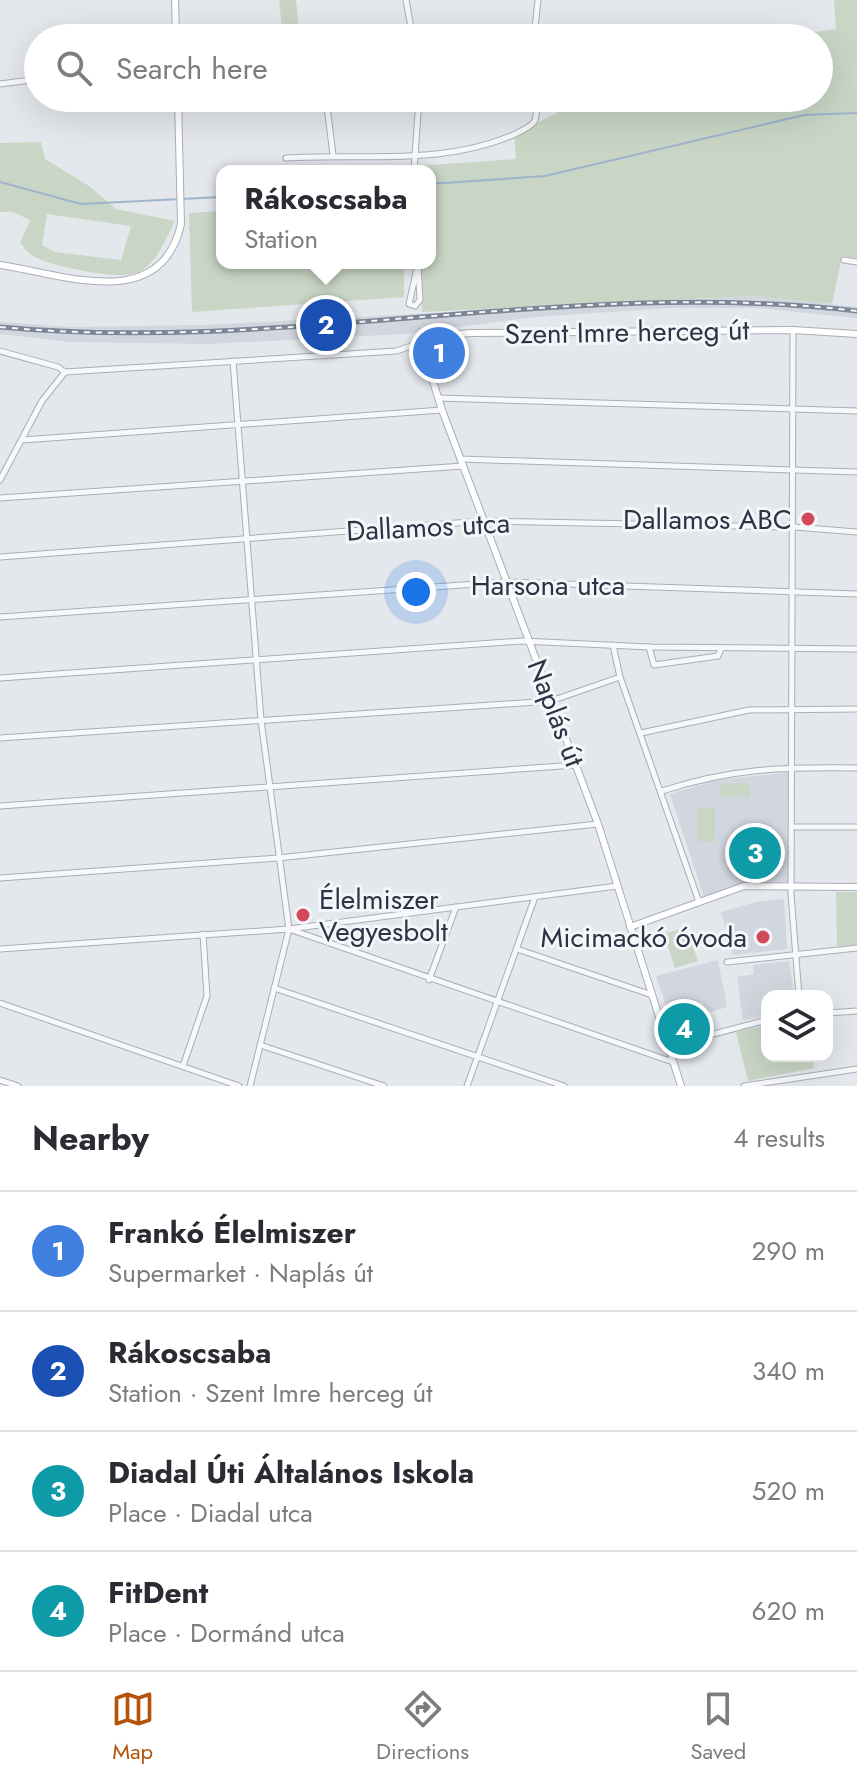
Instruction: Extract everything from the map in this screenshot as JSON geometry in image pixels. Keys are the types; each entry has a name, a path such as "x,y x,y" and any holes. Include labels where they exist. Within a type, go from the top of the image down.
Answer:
{"street":[{"path":"175,0 176,24"},
{"path":"406,0 410,24"},
{"path":"535,24 538,0"},
{"path":"0,84 24,81"},
{"path":"0,265 119,282 152,272 169,256 178,238 182,207 179,112"},
{"path":"328,112 333,155"},
{"path":"415,165 418,112"},
{"path":"286,158 333,155 416,157 481,146 522,130 535,121 535,112"},
{"path":"844,260 857,262"},
{"path":"416,269 408,297 413,306 420,300 418,269"},
{"path":"793,330 792,887 799,990"},
{"name":"Szent Imre herceg út","path":"65,372 396,351 433,336 472,333 793,330 857,334"},
{"name":"Naplás út","path":"421,343 442,410 598,824 681,1086"},
{"path":"0,351 58,367 65,372 48,392 0,480"},
{"path":"233,361 249,538 255,661 268,786 289,929 250,1086"},
{"path":"438,398 857,411"},
{"path":"22,440 442,410"},
{"path":"0,498 462,463 793,468 857,472"},
{"name":"Dallamos utca","path":"0,557 483,521 794,527 857,532"},
{"name":"Harsona utca","path":"0,617 506,582 793,589 857,594"},
{"path":"0,678 529,641 722,649 857,649"},
{"path":"613,645 620,677 699,903"},
{"path":"649,647 654,665 718,656 722,649"},
{"path":"0,738 551,701 620,677"},
{"path":"640,733 697,719 793,709 857,709"},
{"path":"0,806 576,765"},
{"path":"662,791 742,770 857,768"},
{"path":"0,878 278,858 598,824"},
{"path":"794,827 857,827"},
{"path":"0,949 289,929 617,886"},
{"path":"630,927 744,886 857,887"},
{"path":"467,1086 535,897"},
{"path":"429,980 456,907"},
{"path":"289,929 673,1062"},
{"path":"183,1066 207,996 203,934"},
{"path":"727,962 857,948"},
{"path":"517,949 652,995"},
{"path":"274,988 564,1086"},
{"path":"0,1003 239,1086"},
{"path":"833,1013 857,1011"},
{"path":"668,1046 761,1022"},
{"path":"260,1045 384,1086"},
{"path":"744,1086 857,1069"},
{"path":"0,1080 18,1086"}],"shaded area":[{"path":"756,296 857,307 857,318 756,308 669,308 535,317 404,334 208,344 70,342 0,334 0,322 70,327 205,325"},
{"path":"791,772 791,882 750,881 704,897 670,794 717,780"},
{"path":"784,899 787,949 733,955 721,912 756,902"},
{"path":"718,960 727,1007 672,1024 656,976"},
{"path":"789,961 793,990 761,990 761,1017 743,1020 737,977 754,974 753,965"}],"green space":[{"path":"279,0 296,0 299,24 282,24"},
{"path":"834,0 857,0 857,258 842,256 832,304 755,296 422,312 420,269 436,269 436,165 430,165 516,159 514,134 559,112 833,112 833,29 836,29"},
{"path":"41,142 45,159 89,186 116,209 175,221 154,259 141,271 112,275 67,267 31,255 20,243 30,220 13,212 0,212 0,143","holes":["47,214 131,226 121,260 55,252 42,245"]},
{"path":"216,211 216,269 404,269 404,297 192,312 189,213"},
{"path":"749,783 750,797 720,797 719,784"},
{"path":"697,808 715,808 715,841 698,842"},
{"path":"836,892 857,892 857,945 837,946"},
{"path":"686,927 698,961 675,968 664,934"},
{"path":"761,1026 761,1062 813,1062 814,1068 748,1081 736,1032"}],"waterway":[{"path":"436,184 545,176 804,115 857,113"},
{"path":"0,182 81,204 216,197"}],"railway":[{"path":"0,327 107,333 214,331 643,303 750,303 857,311"}],"place":[{"name":"Rákoscsaba","path":"326,325"},
{"name":"Frankó Élelmiszer","path":"439,353"},
{"name":"Dallamos ABC","path":"808,519"},
{"name":"Diadal Úti Általános Iskola","path":"755,853"},
{"name":"Élelmiszer Vegyesbolt","path":"303,915"},
{"name":"Micimackó óvoda","path":"763,937"},
{"name":"FitDent","path":"684,1029"}]}
